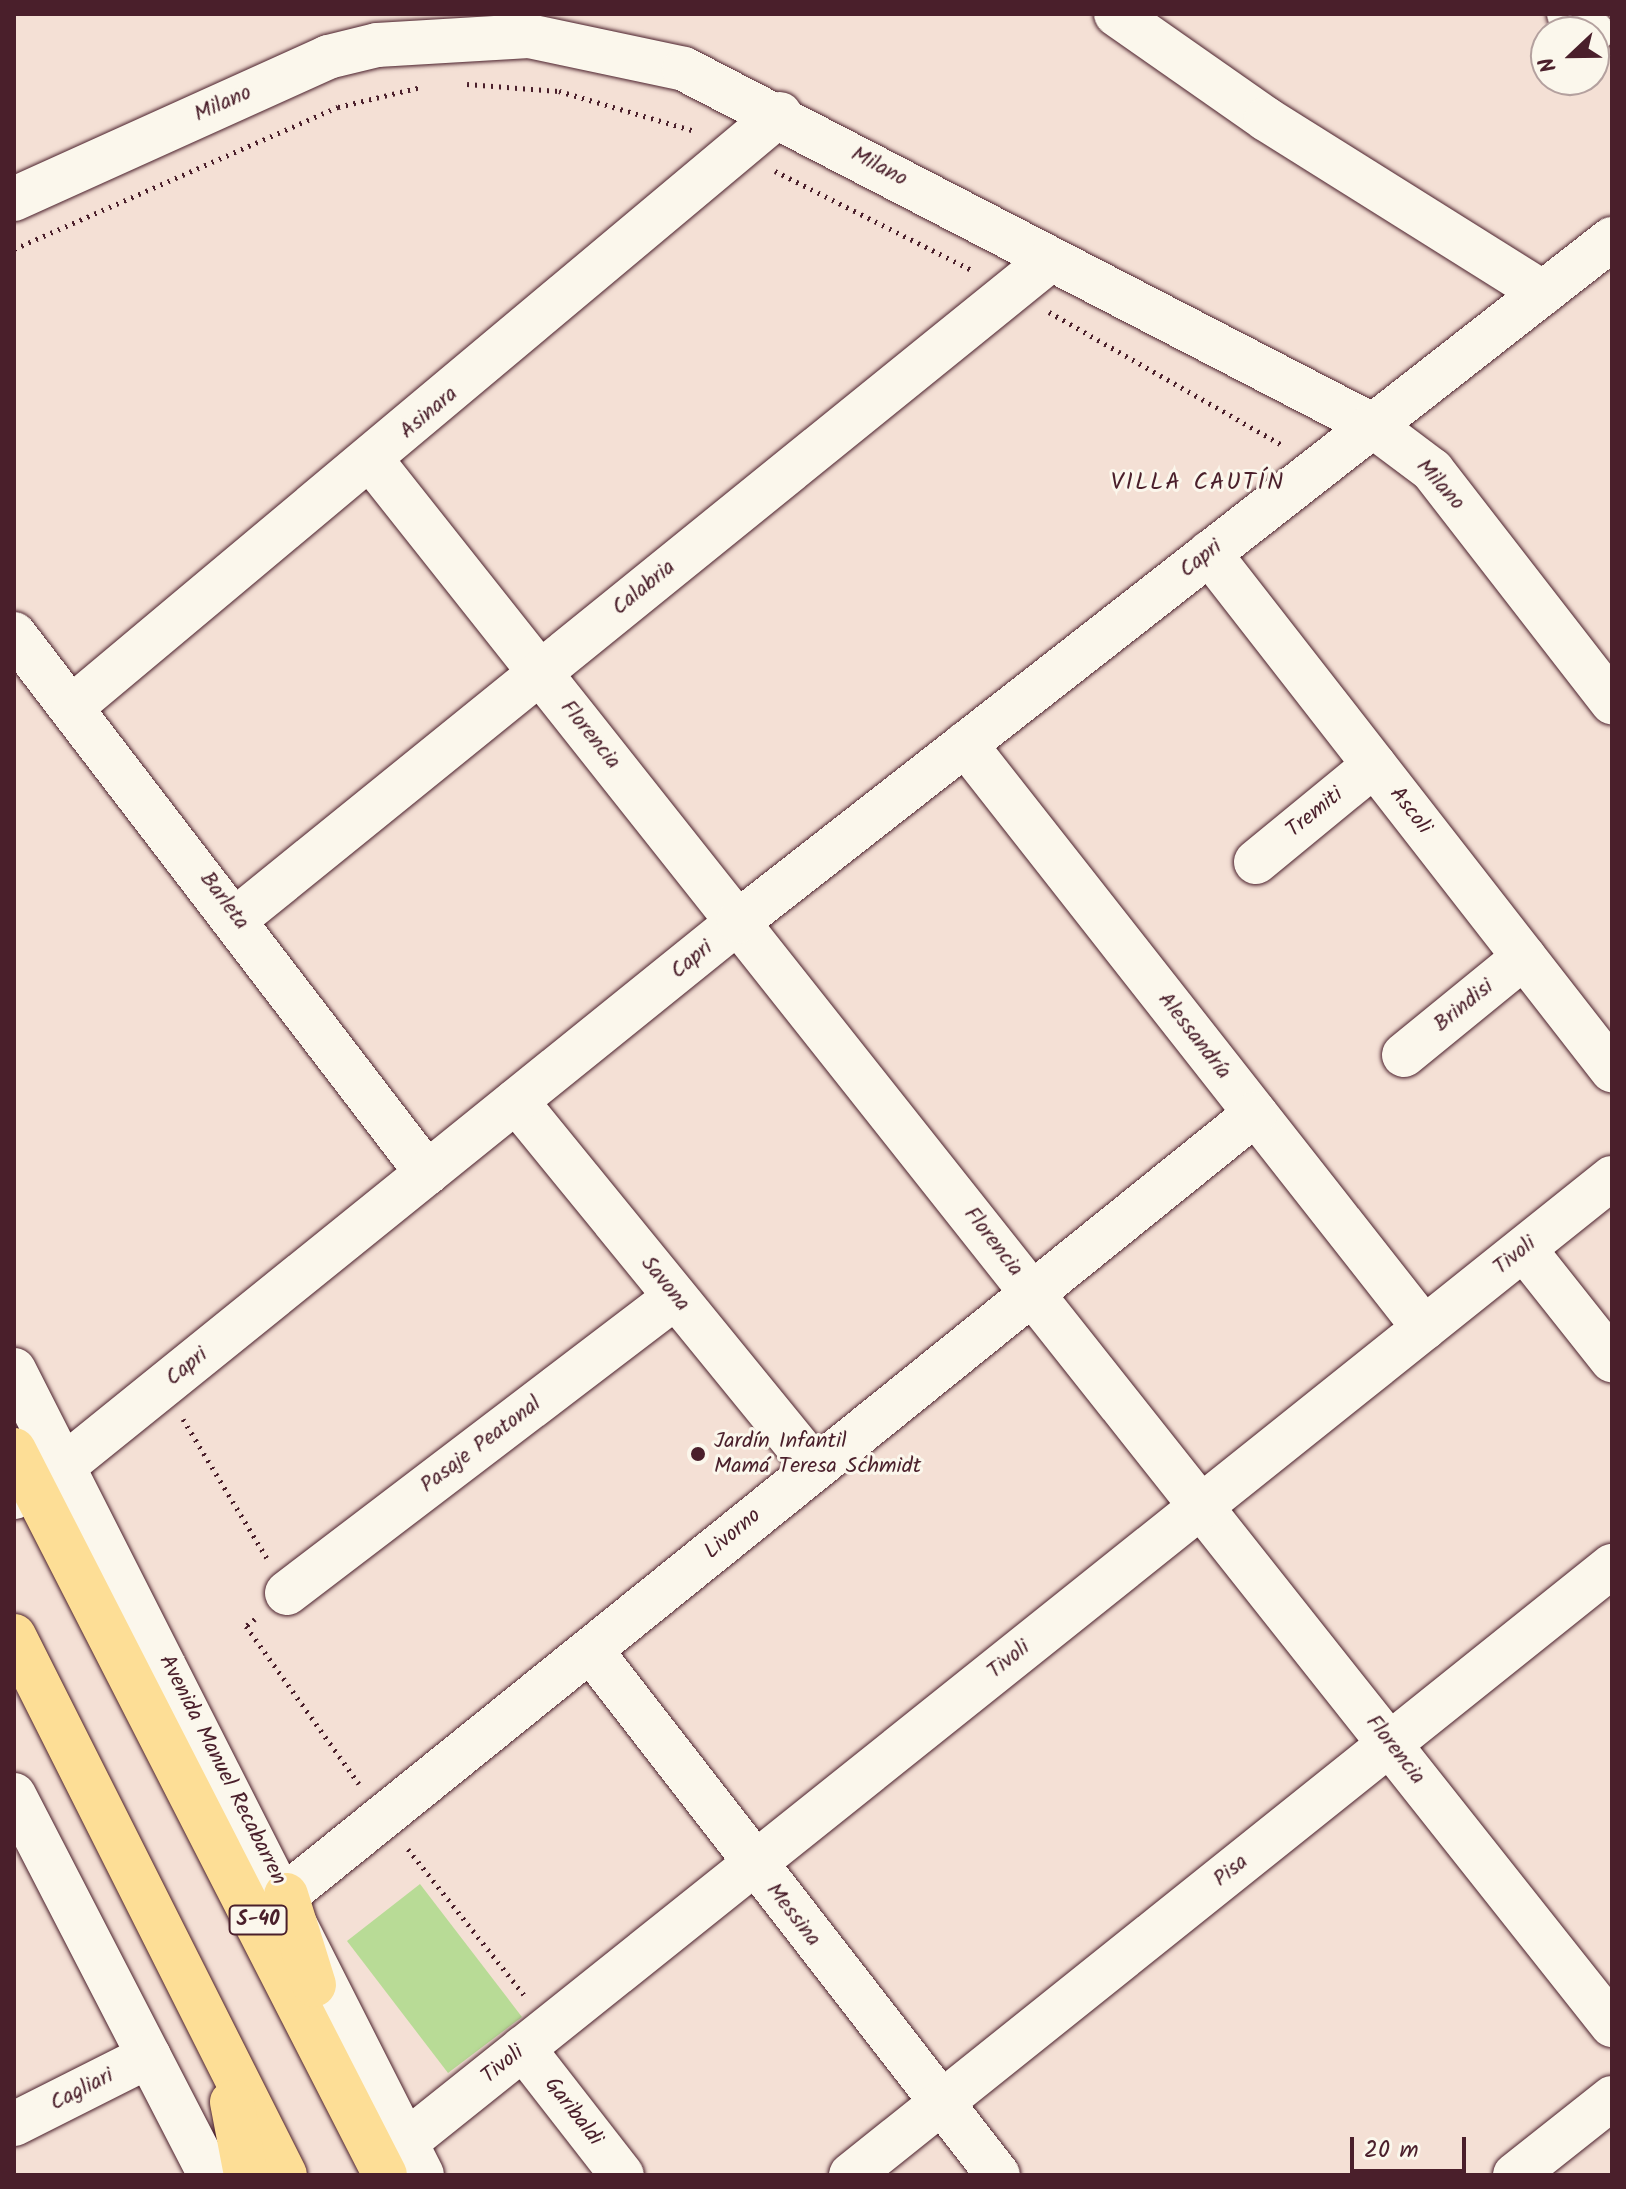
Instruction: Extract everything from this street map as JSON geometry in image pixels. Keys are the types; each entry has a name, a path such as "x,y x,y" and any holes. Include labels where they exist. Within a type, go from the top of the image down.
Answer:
{"main road":[{"name":"Avenida Manuel Recabarren","path":"28,1476 355,2113 404,2164"},
{"path":"14,1636 285,2175"},
{"path":"286,1895 355,2113"},
{"path":"221,2044 246,2175"}],"street":[{"path":"1116,14 1291,135 1543,293"},
{"name":"Milano","path":"14,199 328,57 428,38 529,36 632,53 780,114 1372,425 1432,470 1612,702"},
{"name":"Asinara","path":"73,706 372,461 780,114"},
{"name":"Capri","path":"28,1476 163,1386 739,921 1612,239"},
{"name":"Calabria","path":"237,918 1051,259"},
{"name":"Florencia","path":"372,461 1612,2025"},
{"name":"Ascoli","path":"1209,553 1612,1070"},
{"name":"Barleta","path":"18,648 73,706 237,918 427,1173"},
{"name":"Alessandría","path":"965,744 1424,1328"},
{"name":"Tremiti","path":"1256,862 1374,765"},
{"name":"Brindisi","path":"1404,1055 1524,957"},
{"name":"Savona","path":"516,1101 814,1467"},
{"name":"Livorno","path":"286,1895 592,1652 814,1467 1255,1114"},
{"name":"Tivoli","path":"404,2164 537,2038 1612,1178"},
{"path":"1524,1249 1612,1360"},
{"name":"Pasaje Peatonal","path":"287,1593 675,1297"},
{"name":"Avenida Manuel Recabarren","path":"14,1370 28,1476 286,1895 404,2164"},
{"name":"Pisa","path":"851,2175 1612,1566"},
{"name":"Messina","path":"592,1652 753,1865 998,2175"},
{"path":"14,1795 27,1853 149,2056 210,2175"},
{"name":"Garibaldi","path":"537,2038 622,2175"},
{"name":"Cagliari","path":"14,2124 149,2056"},
{"path":"1515,2175 1612,2098"}],"path":[{"path":"163,1386 287,1593 246,1626 537,2038"}],"green space":[{"path":"420,1884 522,2017 448,2073 347,1941"}],"place":[{"name":"Jardín Infantil Mamá Teresa Schmidt","path":"698,1454"}],"district":[{"name":"VILLA CAUTÍN","path":"1198,483"}]}
